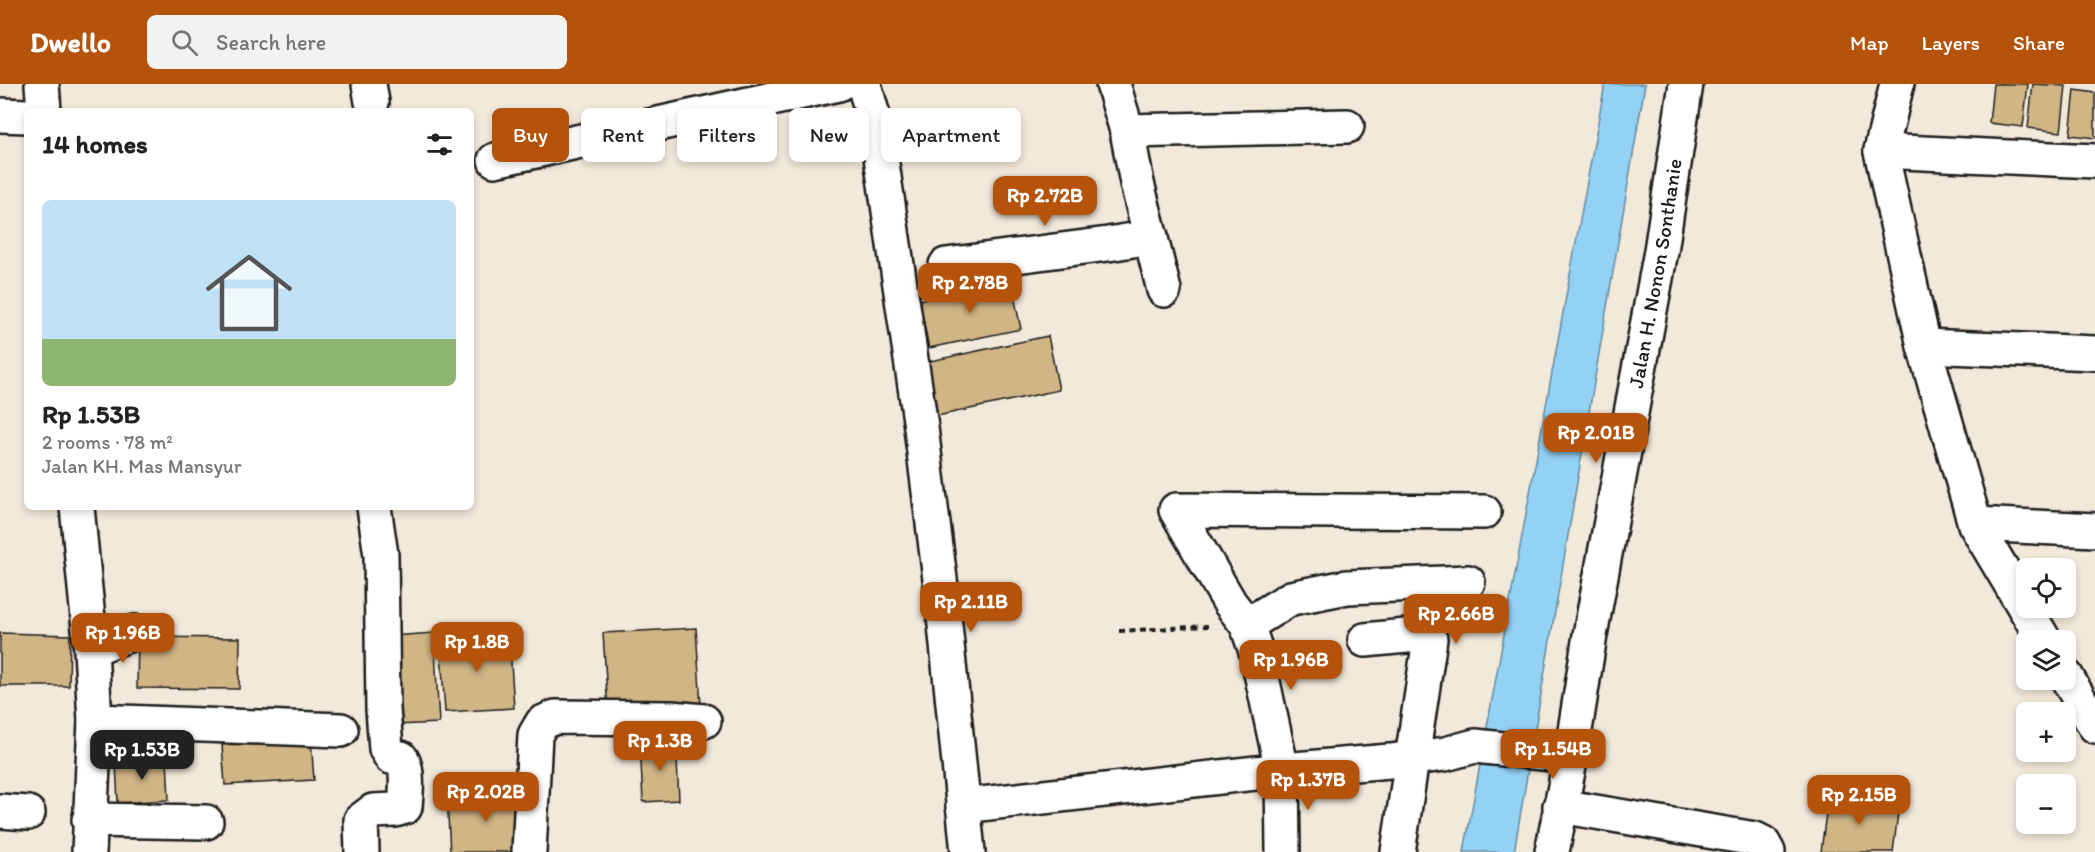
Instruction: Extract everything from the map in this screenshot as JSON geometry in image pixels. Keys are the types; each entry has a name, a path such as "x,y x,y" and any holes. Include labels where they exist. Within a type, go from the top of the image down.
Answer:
{"street":[{"path":"42,84 44,108"},
{"path":"569,144 839,84"},
{"path":"864,84 877,130 920,420 942,596 968,852"},
{"path":"1113,84 1127,130 1137,183 1164,290"},
{"name":"Jalan H. Nonon Sonthanie","path":"1552,852 1660,251 1686,84"},
{"path":"1897,84 1881,151 1924,346 1975,524 2038,630"},
{"path":"0,115 24,116"},
{"path":"1127,130 1347,126"},
{"path":"1881,151 2095,161"},
{"path":"946,265 1151,237"},
{"path":"1924,346 2095,353"},
{"path":"77,510 91,649 95,721 89,836 206,822"},
{"path":"362,852 361,820 373,811 405,807 406,796 405,762 401,758 391,757 386,749 383,709 381,555 374,510"},
{"path":"1283,852 1282,770 1257,654 1248,625 1230,603 1176,510 1484,512"},
{"path":"1975,524 2095,530"},
{"path":"1248,625 1291,598 1347,587 1468,582"},
{"path":"91,649 135,632"},
{"path":"1365,640 1427,634 1430,636 1414,758 1398,852"},
{"path":"2075,690 2094,721"},
{"path":"529,852 535,735 542,723 555,717 671,718 704,721"},
{"path":"95,721 341,730"},
{"path":"963,806 1282,770 1414,758 1445,754 1475,746 1571,756"},
{"path":"1560,806 1755,839 1764,843 1768,852"}],"path":[{"path":"1119,631 1248,625"}],"water":[{"path":"1605,84 1645,84 1514,852 1464,852"}],"building":[{"path":"1993,84 2028,84 2023,127 1989,123"},
{"path":"2033,84 2066,86 2061,132 2028,128"},
{"path":"2075,90 2095,93 2095,138 2070,135"},
{"path":"1011,281 1021,329 929,348 919,300"},
{"path":"1048,336 1059,390 932,417 921,363"},
{"path":"696,628 701,706 608,712 603,633"},
{"path":"0,633 70,635 69,686 0,686"},
{"path":"434,633 439,723 395,725 391,636"},
{"path":"509,633 514,708 445,712 440,637"},
{"path":"138,637 240,638 239,689 137,688"},
{"path":"163,730 168,757 116,760 117,731"},
{"path":"311,740 314,780 225,785 222,745"},
{"path":"676,741 679,800 643,802 640,743"},
{"path":"167,760 169,800 118,803 116,763"},
{"path":"526,793 518,852 450,852 447,797"},
{"path":"1828,797 1899,805 1893,852 1821,852"}]}
